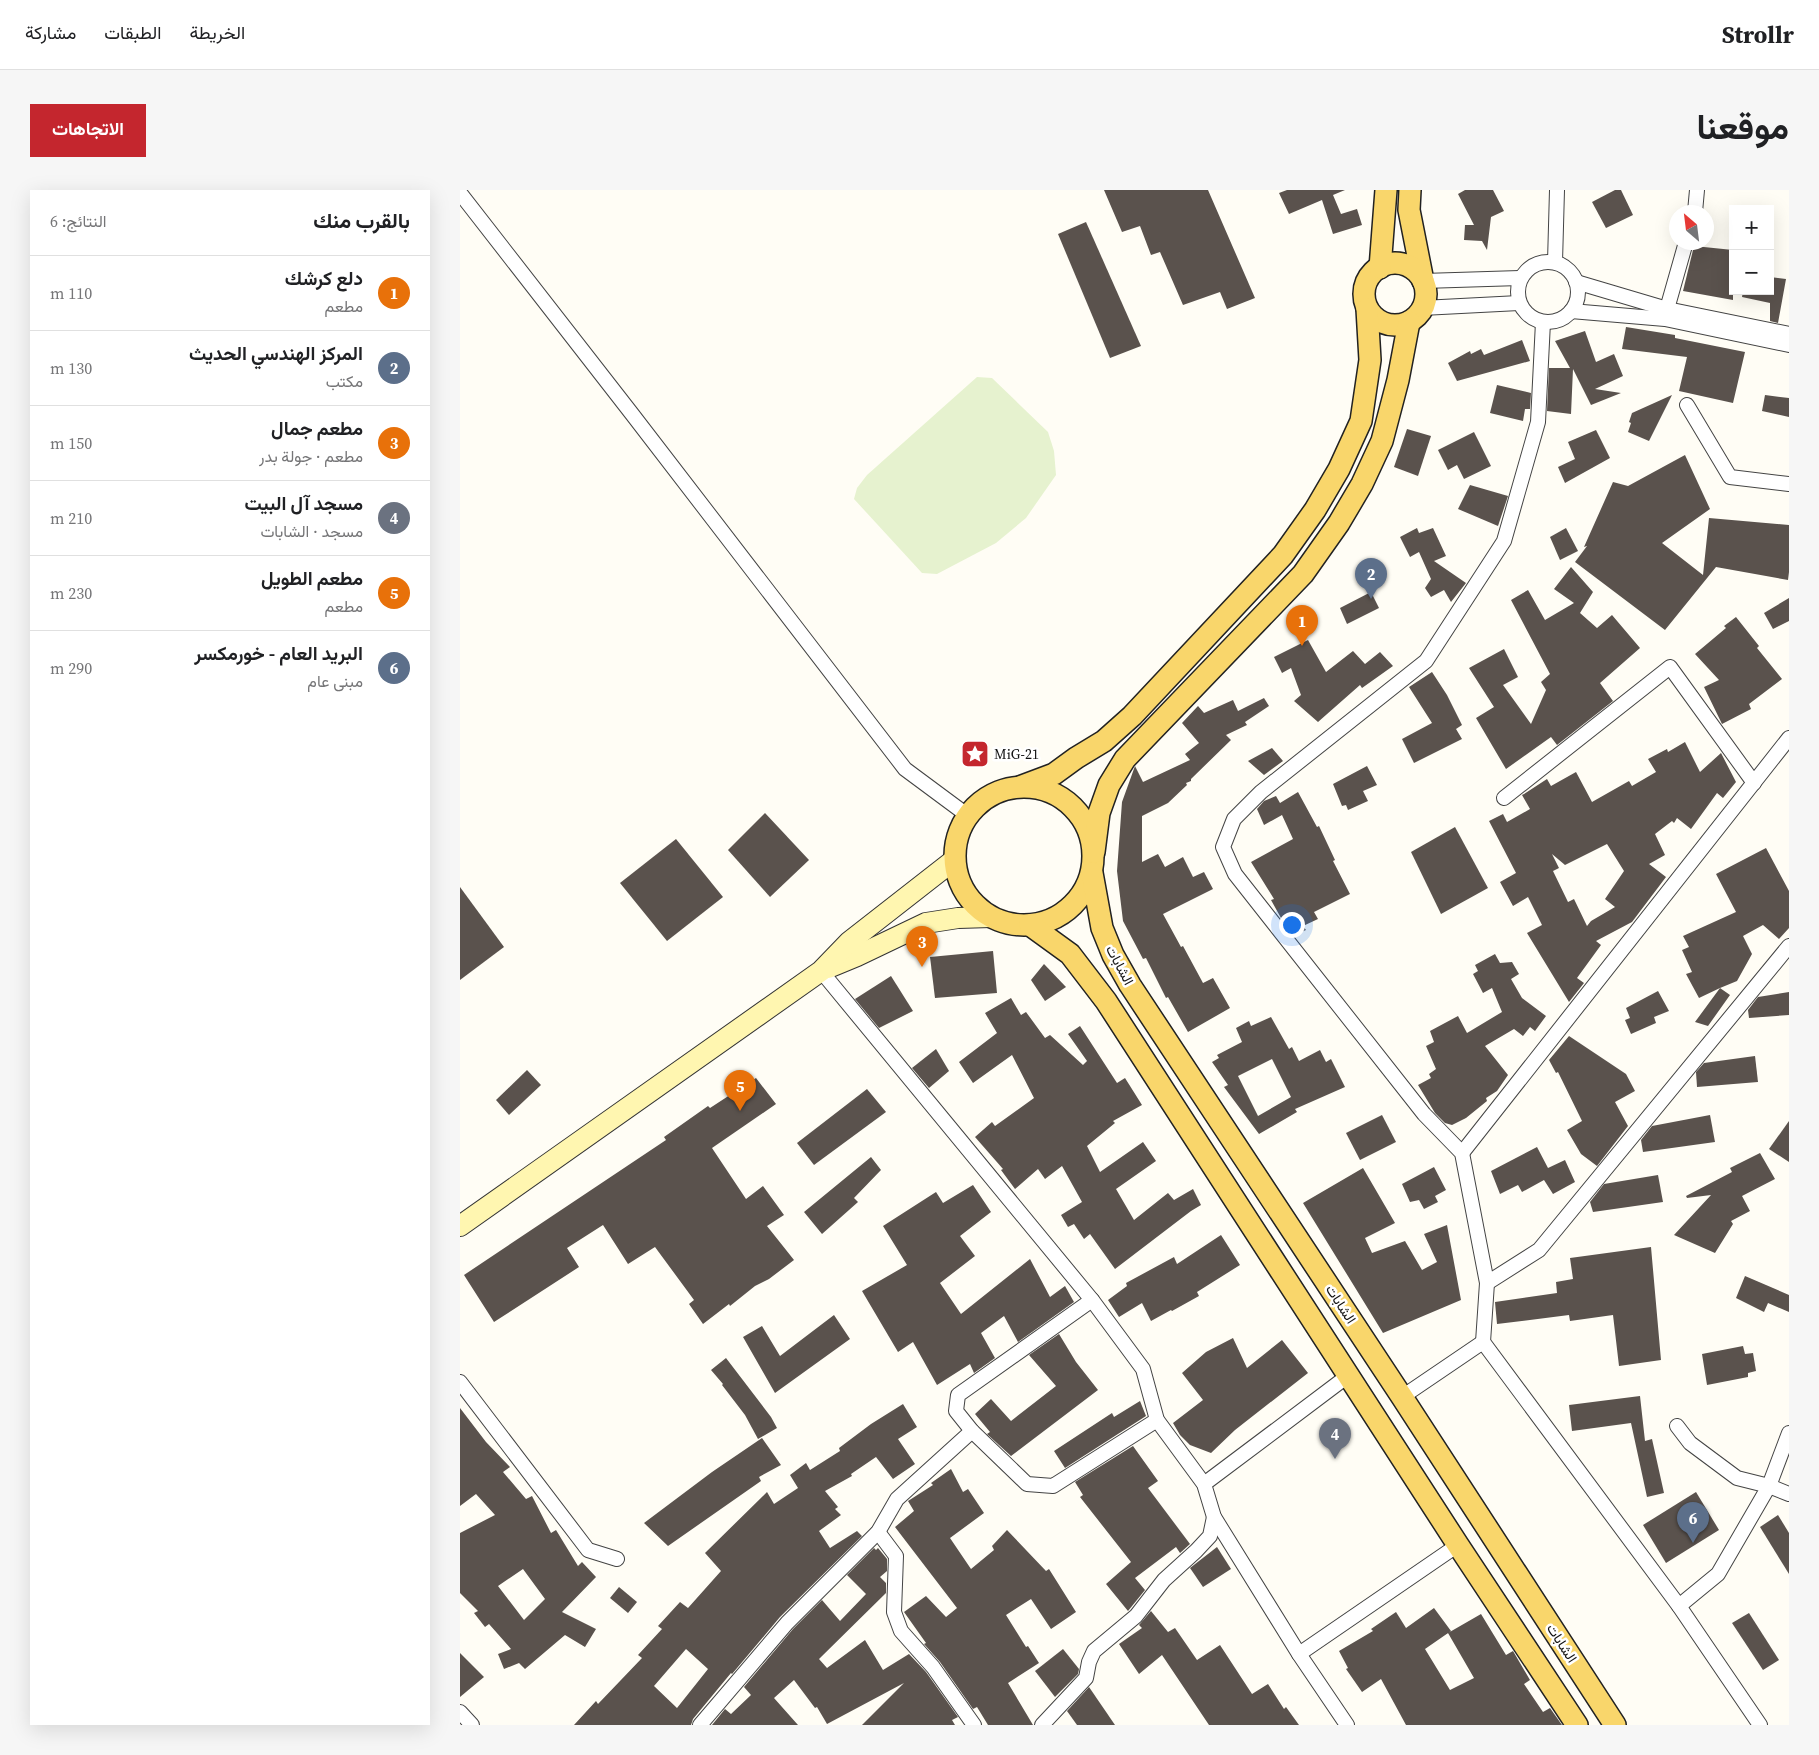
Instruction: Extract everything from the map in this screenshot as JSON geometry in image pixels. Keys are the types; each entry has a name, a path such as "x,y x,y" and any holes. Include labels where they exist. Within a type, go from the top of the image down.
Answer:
{"main road":[{"path":"1380,268 1386,190"},
{"path":"1410,190 1409,210 1423,281 1425,299 1415,315 1382,441 1362,484 1339,523 1303,574 1126,760 1109,785 1099,813 1093,862 1083,892 1070,909 1051,920 1030,925 1010,924 991,917 972,903 960,883 954,860 957,837 968,815 982,800 1001,790 1022,786 1054,774 1104,741 1125,723 1283,555 1315,510 1339,469 1361,420 1370,360 1367,309 1364,300 1364,290 1367,281 1372,273 1380,268 1389,264 1399,264 1409,267 1423,281"},
{"path":"1367,309 1380,322 1390,325 1399,325 1415,315"},
{"path":"1022,786 1043,789 1063,798 1079,812 1090,831 1093,862"},
{"path":"460,1226 821,971 849,942 954,860"},
{"name":"الشابات","path":"1093,862 1102,928 1113,955 1130,985 1402,1397 1615,1725"},
{"path":"821,971 926,923 958,918 991,917"},
{"path":"1030,925 1070,954 1106,1001 1458,1545 1578,1725"}],"street":[{"path":"1555,262 1557,190"},
{"path":"1696,205 1697,190"},
{"path":"460,193 905,769 968,815"},
{"path":"1667,309 1684,250"},
{"path":"1555,262 1564,266 1572,273 1578,292 1576,302 1571,311 1563,317 1554,321 1543,322 1529,316 1519,303 1517,295 1520,278 1526,270 1535,264 1555,262"},
{"path":"1423,281 1520,278"},
{"path":"1576,282 1667,309 1789,334"},
{"path":"1415,315 1519,303"},
{"path":"1571,311 1665,319 1789,345"},
{"path":"1543,322 1538,422 1504,541 1426,661 1261,792 1234,819 1223,847 1235,874 1424,1114 1462,1153 1487,1283 1483,1342 1680,1606 1760,1725"},
{"path":"1687,405 1730,477 1789,484"},
{"path":"1504,798 1670,667 1754,783"},
{"path":"1462,1153 1789,738"},
{"path":"1487,1283 1539,1250 1789,946"},
{"path":"821,971 1092,1300 1143,1369 1157,1420 1204,1484 1214,1517 1299,1654 1347,1725"},
{"path":"1092,1300 958,1395 956,1411 972,1431 1027,1484 1053,1486 1157,1420"},
{"path":"1402,1397 1483,1342"},
{"path":"1204,1484 1349,1375"},
{"path":"460,1382 588,1550 617,1559"},
{"path":"1677,1426 1690,1443 1737,1478 1769,1486 1789,1494"},
{"path":"700,1725 787,1623 878,1532 897,1500 972,1431"},
{"path":"1680,1606 1718,1574 1769,1486 1789,1433"},
{"path":"1042,1725 1086,1678 1089,1662 1094,1651 1136,1616 1164,1580 1210,1536 1214,1517"},
{"path":"878,1532 883,1536 896,1556 894,1612 901,1631 933,1667 974,1725"},
{"path":"1299,1654 1458,1545"},
{"path":"460,1712 472,1725"}],"green space":[{"path":"977,377 992,378 1048,432 1054,451 1056,475 1026,518 996,543 937,574 922,573 854,499 857,488 867,475"}],"building":[{"path":"1104,190 1208,190 1255,298 1227,309 1220,292 1183,305 1160,252 1151,255 1140,226 1122,232"},
{"path":"1287,190 1345,190 1333,195 1341,214 1357,209 1362,225 1333,234 1322,200 1289,214 1279,193"},
{"path":"1465,190 1493,190 1504,211 1491,217 1487,250 1482,241 1464,240 1465,225 1474,225 1458,194"},
{"path":"1615,190 1621,190 1633,215 1606,228 1592,202"},
{"path":"1086,222 1141,346 1110,358 1058,234"},
{"path":"1714,248 1729,250 1729,295 1733,295 1733,300 1683,291 1693,250 1714,250"},
{"path":"1774,278 1786,279 1778,323 1770,321 1770,303 1742,297 1742,295 1774,295"},
{"path":"1626,327 1675,335 1675,338 1745,352 1733,403 1679,391 1687,357 1622,349"},
{"path":"1585,331 1596,362 1614,354 1623,376 1595,389 1621,393 1591,405 1573,369 1571,414 1547,411 1549,368 1570,368 1555,341"},
{"path":"1522,340 1530,361 1457,381 1448,363 1470,351 1471,354 1481,349 1484,355"},
{"path":"1497,385 1531,393 1530,409 1525,409 1523,421 1490,413"},
{"path":"1672,395 1649,441 1628,432 1632,413"},
{"path":"1765,395 1789,398 1789,417 1762,411"},
{"path":"1407,429 1431,436 1418,476 1394,467"},
{"path":"1596,430 1610,458 1565,483 1558,467 1575,459 1568,442"},
{"path":"1474,432 1491,466 1464,479 1457,465 1448,470 1438,450"},
{"path":"1685,455 1710,509 1662,543 1703,575 1709,518 1789,525 1789,572 1788,580 1716,567 1665,630 1575,562 1587,546 1584,547 1613,482 1628,486"},
{"path":"1470,485 1508,496 1498,526 1458,509"},
{"path":"1417,528 1419,533 1433,528 1446,556 1434,561 1466,583 1451,602 1444,590 1431,597 1425,588 1431,579 1419,552 1410,557 1400,537"},
{"path":"1566,528 1578,551 1560,560 1550,537"},
{"path":"1571,567 1593,592 1580,613 1597,628 1612,615 1640,648 1600,683 1613,701 1557,745 1551,737 1506,769 1476,718 1494,707 1469,668 1504,649 1518,677 1503,685 1531,724 1546,690 1541,682 1550,674 1511,600 1528,590 1545,620 1574,603 1554,589"},
{"path":"1371,592 1379,608 1347,624 1340,608"},
{"path":"1789,598 1789,621 1773,629 1764,613"},
{"path":"1736,617 1759,646 1757,648 1782,679 1749,704 1751,709 1722,724 1704,687 1719,680 1695,654"},
{"path":"1308,640 1326,672 1353,651 1365,664 1380,652 1393,666 1362,688 1360,685 1318,722 1294,701 1301,695 1291,668 1282,673 1274,657"},
{"path":"1432,672 1447,695 1462,725 1456,729 1462,739 1414,763 1402,739 1432,723 1409,687"},
{"path":"1264,698 1269,706 1245,722 1247,725 1226,735 1231,740 1168,803 1142,816 1142,862 1158,854 1165,867 1183,857 1193,877 1204,872 1213,889 1163,914 1203,983 1213,978 1230,1008 1188,1032 1168,997 1166,998 1146,958 1143,959 1123,921 1117,871 1122,802 1135,766 1143,782 1190,760 1185,754 1199,743 1182,723 1198,706 1204,713 1233,700 1238,711"},
{"path":"1685,742 1700,772 1721,753 1736,782 1723,798 1717,793 1691,829 1677,818 1674,823 1672,821 1655,834 1665,855 1649,864 1666,877 1632,922 1596,941 1601,945 1577,978 1584,983 1569,1002 1527,933 1542,925 1528,897 1513,906 1500,882 1516,873 1489,821 1503,814 1507,822 1530,809 1522,795 1547,779 1551,786 1576,772 1592,802 1629,781 1632,786 1656,772 1648,759 1667,749 1668,752","holes":["1607,844 1624,871 1605,899 1615,907 1591,921 1587,926 1574,899 1568,902 1553,871 1559,868 1552,854 1565,865"]},
{"path":"1272,748 1283,761 1264,775 1248,761"},
{"path":"1367,766 1377,785 1363,791 1368,801 1348,810 1346,805 1342,806 1333,784"},
{"path":"1298,792 1317,827 1319,826 1335,860 1333,861 1350,894 1314,912 1318,919 1303,926 1306,930 1294,935 1281,918 1271,900 1274,899 1251,862 1293,839 1282,815 1264,825 1257,809 1264,801 1276,796 1280,803"},
{"path":"765,813 809,860 770,897 728,850"},
{"path":"1455,827 1488,888 1441,914 1411,852"},
{"path":"676,839 723,897 667,941 620,883"},
{"path":"1766,848 1789,891 1789,928 1779,939 1763,925 1743,936 1752,954 1737,981 1699,998 1686,974 1692,972 1682,950 1689,947 1683,936 1736,912 1716,874"},
{"path":"460,887 504,947 460,980"},
{"path":"993,951 997,993 935,998 930,957"},
{"path":"1495,954 1500,963 1512,962 1519,974 1511,979 1522,998 1546,1016 1535,1031 1530,1027 1523,1036 1514,1029 1485,1046 1508,1075 1497,1091 1486,1098 1487,1101 1466,1118 1452,1125 1445,1123 1435,1113 1418,1085 1431,1078 1429,1074 1436,1069 1426,1046 1434,1042 1430,1031 1458,1016 1467,1033 1502,1012 1492,988 1483,993 1473,974 1478,971 1475,965"},
{"path":"1044,964 1066,987 1045,1001 1031,980"},
{"path":"891,976 913,1011 879,1028 855,999"},
{"path":"1720,988 1730,995 1708,1026 1695,1022"},
{"path":"1658,991 1669,1011 1654,1017 1656,1023 1631,1034 1625,1020 1630,1018 1626,1008"},
{"path":"1789,992 1789,1015 1749,1018 1748,1010 1758,997"},
{"path":"1011,998 1021,1015 1026,1012 1045,1038 1050,1035 1083,1065 1087,1061 1068,1034 1080,1026 1117,1083 1125,1078 1142,1105 1113,1121 1115,1123 1087,1146 1100,1172 1143,1142 1156,1161 1116,1189 1134,1220 1168,1193 1174,1200 1193,1189 1201,1205 1115,1269 1090,1234 1084,1239 1074,1224 1068,1227 1061,1215 1082,1202 1062,1166 1045,1179 1038,1169 1015,1189 1001,1170 1003,1169 975,1137 992,1122 995,1126 1034,1098 1012,1055 973,1083 959,1062 997,1033 985,1013"},
{"path":"1271,1017 1289,1049 1292,1047 1299,1061 1320,1050 1326,1062 1331,1059 1345,1087 1295,1109 1297,1112 1259,1134 1224,1087 1228,1085 1212,1062 1219,1058 1217,1055 1242,1042 1236,1028 1249,1021 1251,1026","holes":["1272,1059 1291,1097 1258,1116 1238,1076"]},
{"path":"1569,1036 1626,1074 1635,1091 1615,1102 1628,1126 1597,1166 1581,1154 1567,1130 1582,1121 1558,1072 1556,1073 1549,1060"},
{"path":"936,1049 949,1071 929,1088 912,1068"},
{"path":"1755,1056 1758,1082 1697,1087 1696,1072 1704,1063"},
{"path":"527,1070 541,1085 509,1115 496,1100"},
{"path":"756,1078 776,1104 712,1148 746,1199 763,1186 784,1215 767,1226 794,1260 703,1324 689,1304 694,1300 655,1247 628,1264 603,1225 567,1248 579,1267 494,1322 464,1275 666,1140 664,1137 708,1106 710,1108"},
{"path":"867,1089 886,1112 814,1165 797,1143"},
{"path":"1382,1115 1396,1142 1360,1160 1346,1133"},
{"path":"1710,1115 1715,1142 1643,1152 1641,1140 1652,1126"},
{"path":"1789,1121 1789,1162 1769,1149"},
{"path":"1537,1147 1548,1168 1565,1160 1575,1182 1553,1194 1544,1180 1522,1192 1518,1185 1500,1194 1491,1171"},
{"path":"1760,1153 1775,1179 1742,1196 1750,1211 1731,1221 1733,1224 1715,1253 1674,1235 1711,1195 1687,1198 1686,1196 1732,1172 1730,1168"},
{"path":"871,1157 881,1170 854,1198 858,1202 822,1234 804,1212"},
{"path":"1434,1167 1446,1190 1435,1196 1438,1202 1424,1209 1419,1200 1410,1202 1402,1184"},
{"path":"1363,1168 1395,1223 1365,1238 1372,1253 1405,1241 1422,1270 1437,1262 1424,1234 1447,1225 1461,1300 1383,1333 1303,1203"},
{"path":"1658,1175 1663,1202 1593,1212 1590,1202 1604,1184"},
{"path":"973,1185 991,1212 960,1236 975,1256 940,1283 961,1314 1030,1259 1050,1297 1065,1286 1074,1302 1018,1342 1004,1316 981,1333 995,1358 974,1373 970,1364 937,1385 913,1342 898,1352 862,1291 907,1265 883,1226 936,1192 943,1203"},
{"path":"1221,1235 1240,1265 1197,1292 1199,1296 1151,1321 1142,1303 1119,1317 1108,1300 1127,1286 1126,1283 1174,1257 1177,1264"},
{"path":"1651,1247 1661,1360 1619,1366 1613,1315 1570,1321 1569,1315 1497,1324 1495,1302 1557,1293 1556,1282 1573,1279 1570,1258"},
{"path":"1745,1276 1789,1295 1789,1312 1768,1303 1764,1312 1736,1298"},
{"path":"834,1315 850,1339 775,1393 743,1337 762,1326 780,1356"},
{"path":"1059,1334 1076,1362 1098,1390 1011,1456 987,1434 990,1432 975,1414 991,1399 1011,1421 1056,1386 1029,1355"},
{"path":"1233,1338 1247,1368 1282,1340 1308,1373 1235,1430 1211,1453 1190,1445 1180,1435 1173,1423 1203,1400 1182,1373 1206,1352"},
{"path":"1743,1346 1745,1354 1753,1353 1756,1371 1748,1373 1748,1377 1707,1385 1702,1354"},
{"path":"726,1358 771,1417 777,1428 758,1439 745,1415 711,1370"},
{"path":"1640,1396 1645,1441 1652,1439 1664,1493 1647,1497 1631,1423 1572,1431 1569,1405"},
{"path":"1140,1401 1146,1416 1065,1468 1054,1451 1112,1413 1114,1417"},
{"path":"903,1404 917,1427 898,1439 915,1464 893,1479 876,1457 851,1474 852,1476 825,1491 838,1507 835,1509 841,1515 819,1531 830,1548 857,1531 862,1536 780,1617 693,1719 691,1725 574,1725 596,1701 598,1704 642,1658 638,1655 662,1629 658,1626 680,1602 688,1608 721,1571 705,1553 767,1492 774,1504 798,1488 790,1475 806,1463 810,1470 840,1451 839,1448 871,1424","holes":["686,1649 708,1669 677,1708 654,1686"]},
{"path":"460,1408 486,1442 510,1467 503,1472 526,1499 532,1496 551,1533 556,1530 578,1566 582,1562 596,1577 562,1612 596,1629 585,1647 565,1635 525,1669 519,1663 504,1669 498,1654 511,1649 489,1624 485,1627 474,1613 478,1611 460,1593 460,1533 495,1515 476,1494 460,1506","holes":["523,1569 545,1599 524,1620 498,1586"]},
{"path":"762,1438 781,1465 759,1477 761,1481 668,1546 644,1523 712,1472"},
{"path":"1133,1446 1158,1481 1148,1488 1190,1544 1180,1553 1176,1547 1135,1578 1145,1590 1128,1611 1106,1584 1131,1562 1080,1497 1083,1495 1075,1482"},
{"path":"951,1469 963,1492 968,1489 984,1513 950,1538 971,1569 994,1550 992,1546 1007,1530 1046,1571 1049,1569 1076,1612 1051,1629 1031,1599 1006,1615 1026,1647 1028,1646 1039,1663 1008,1683 1033,1725 988,1725 977,1707 973,1709 940,1662 924,1644 926,1643 904,1612 926,1596 946,1617 957,1608 895,1527 914,1511 908,1501 933,1485 931,1483"},
{"path":"1696,1492 1719,1530 1666,1563 1643,1525"},
{"path":"1778,1515 1789,1533 1789,1574 1760,1527"},
{"path":"1217,1547 1231,1569 1203,1587 1190,1568"},
{"path":"874,1548 876,1550 878,1548 887,1559 887,1571 880,1577 886,1583 886,1593 819,1659 827,1668 865,1640 883,1670 909,1654 926,1672 958,1717 952,1720 955,1725 862,1725 904,1683 827,1724 817,1707 815,1708 794,1680 774,1698 798,1725 712,1725 725,1709 731,1714 751,1695 744,1687 793,1629 822,1600 840,1621 866,1594 847,1575"},
{"path":"619,1587 637,1602 628,1613 610,1598"},
{"path":"1434,1608 1451,1631 1449,1633 1481,1614 1506,1655 1513,1651 1530,1680 1524,1684 1543,1712 1550,1708 1562,1725 1406,1725 1381,1679 1362,1692 1346,1669 1348,1668 1339,1651 1373,1631 1371,1629 1396,1612 1406,1628","holes":["1448,1633 1474,1678 1450,1690 1425,1649"]},
{"path":"1151,1611 1168,1632 1175,1628 1197,1660 1220,1645 1252,1694 1268,1684 1284,1709 1286,1707 1299,1725 1209,1725 1162,1655 1139,1674 1119,1644 1142,1628 1139,1625"},
{"path":"1749,1613 1779,1660 1763,1670 1732,1623"},
{"path":"1063,1649 1079,1669 1078,1674 1055,1697 1035,1671"},
{"path":"460,1653 484,1677 460,1697"},
{"path":"1089,1687 1115,1725 1077,1725 1067,1711"}],"place":[{"name":"المركز الهندسي الحديث","path":"1371,599"},
{"name":"دلع كرشك","path":"1302,646"},
{"name":"MiG-21","path":"975,754"},
{"name":"مطعم جمال","path":"922,967"},
{"name":"مطعم الطويل","path":"740,1111"},
{"name":"مسجد آل البيت","path":"1335,1459"},
{"name":"البريد العام - خورمكسر","path":"1693,1543"}]}
